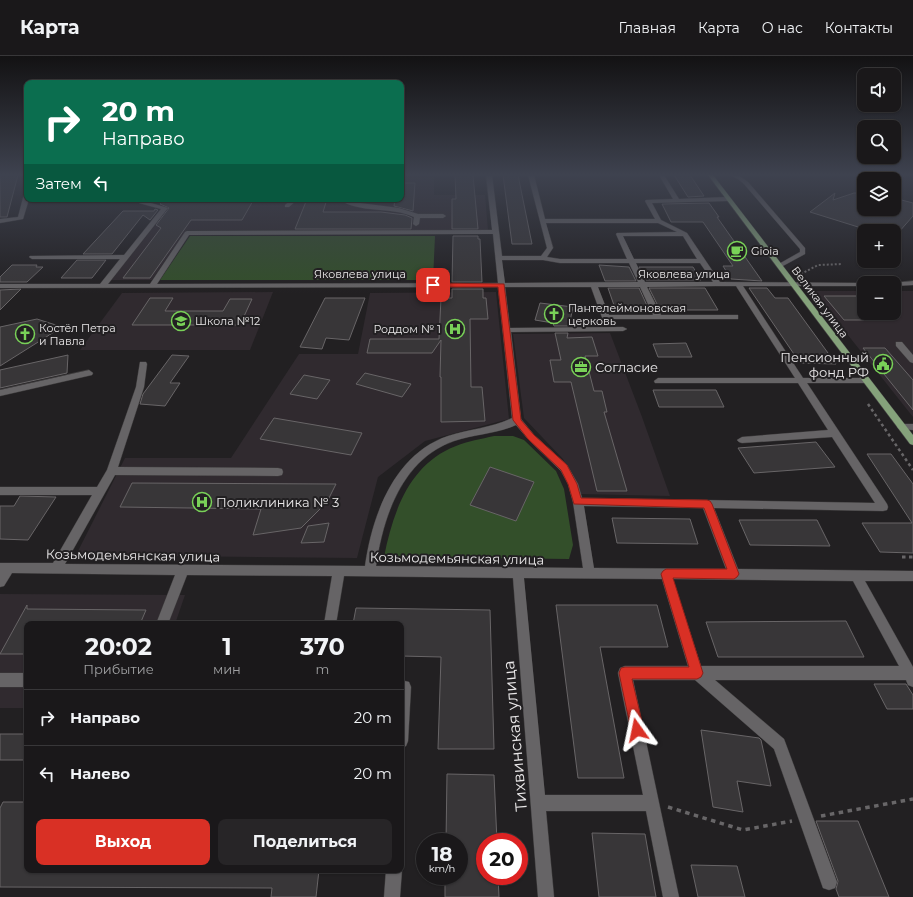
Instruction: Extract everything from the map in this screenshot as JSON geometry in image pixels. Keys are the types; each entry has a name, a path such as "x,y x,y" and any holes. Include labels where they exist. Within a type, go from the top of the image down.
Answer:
{"main road":[{"name":"Великая улица","path":"739,214 913,442"}],"street":[{"path":"0,221 21,218 22,214"},
{"path":"102,286 160,214"},
{"path":"413,214 416,216 443,216"},
{"path":"494,214 517,420 531,437 564,468 573,484 578,502 589,573"},
{"path":"541,214 550,248 543,258"},
{"path":"656,214 660,221"},
{"path":"773,214 803,249 803,253 800,256 778,266"},
{"path":"416,216 416,228"},
{"path":"543,221 660,221 685,234 718,285"},
{"path":"152,286 187,233 416,228 496,232"},
{"path":"658,317 619,234 685,234"},
{"path":"32,256 126,257"},
{"path":"499,258 543,258 560,261 702,261"},
{"path":"901,284 913,283"},
{"name":"Яковлева улица","path":"0,286 857,284"},
{"path":"594,285 610,330"},
{"path":"578,502 883,507 739,285"},
{"path":"606,317 735,317"},
{"path":"507,330 623,329"},
{"path":"899,344 913,360"},
{"path":"56,568 112,471 140,387 144,364"},
{"path":"0,393 89,373"},
{"path":"658,381 866,380"},
{"path":"370,571 379,525 386,506 404,475 413,463 426,452 450,439 502,428 517,420"},
{"path":"902,427 913,427"},
{"path":"742,440 835,433"},
{"path":"112,471 278,472"},
{"path":"0,491 100,491"},
{"path":"707,504 734,574"},
{"path":"0,582 5,568"},
{"name":"Козьмодемьянская улица","path":"5,568 913,576"},
{"path":"163,621 183,569"},
{"path":"331,621 339,571"},
{"name":"Тихвинская улица","path":"518,572 546,897"},
{"path":"666,574 697,673 779,744 829,882"},
{"path":"671,897 625,673 911,676 856,575"},
{"path":"0,680 24,680"},
{"path":"538,803 652,803"},
{"path":"392,897 394,873"}],"path":[{"path":"785,275 800,274 818,265 842,264"},
{"path":"902,557 913,557"},
{"path":"812,818 913,799"},
{"path":"652,803 743,830 797,820"}],"shaded area":[{"path":"164,214 487,214 488,230 187,230 152,280 111,280"},
{"path":"813,291 857,291 857,320 901,320 901,291 913,291 913,417"},
{"path":"273,292 250,350 80,350 122,293"},
{"path":"496,292 509,419 425,441 378,477 357,558 76,555 125,458 231,458 299,354 358,354 370,293"},
{"path":"610,333 670,496 580,494 563,459 524,418 513,334"},
{"path":"0,594 185,595 176,621 24,621 24,708 0,708"}],"green space":[{"path":"190,236 435,236 433,280 160,280"},
{"path":"494,436 513,436 524,440 556,471 564,489 573,545 569,559 384,557 392,523 398,507 415,477 426,465 440,454 470,441"}],"building":[{"path":"0,214 8,214 7,217 0,217"},
{"path":"120,214 155,214 150,220 143,215 112,254 83,254"},
{"path":"164,214 245,214 242,220 191,220 150,278 123,278 161,228 156,225"},
{"path":"301,214 399,214 412,218 411,229 295,229"},
{"path":"452,214 477,214 478,229 452,229"},
{"path":"508,214 526,214 532,244 512,244"},
{"path":"667,214 717,214 719,217 717,217 762,281 731,279 723,266 733,266 703,222 671,222"},
{"path":"817,214 901,216 901,214 913,214 901,230 901,224 857,224 857,227"},
{"path":"453,236 478,236 478,239 480,239 482,282 452,282"},
{"path":"77,260 106,260 92,278 61,278"},
{"path":"12,265 37,265 36,267 43,267 27,282 0,282 0,277"},
{"path":"599,265 629,267 636,281 605,281"},
{"path":"639,267 693,267 701,280 646,280"},
{"path":"608,288 639,288 649,310 616,311"},
{"path":"649,288 705,288 718,310 660,310"},
{"path":"749,288 767,288 775,298 788,298 836,364 800,363"},
{"path":"21,289 0,310 0,290"},
{"name":"Роддом № 1","path":"452,289 483,289 483,298 486,298 488,319 470,319 471,387 482,387 485,421 441,422 441,340 432,353 367,353 370,339 439,339 441,298 452,298"},
{"path":"824,296 857,296 857,320 844,320"},
{"path":"150,298 173,298 165,311 223,311 230,299 252,299 240,325 132,325"},
{"path":"325,298 365,298 349,340 326,338 322,349 300,347"},
{"name":"Пантелеймоновская церковь","path":"540,303 573,307 569,326 554,326 553,323 535,320"},
{"name":"Костёл Петра и Павла","path":"37,319 62,327 0,366 0,327"},
{"path":"555,333 568,333 567,338 592,337 598,356 585,356 594,391 602,391 607,412 604,412 627,491 597,491 571,382 554,382 550,360 561,360"},
{"path":"686,343 692,357 658,357 653,344"},
{"path":"863,348 885,348 913,380 913,410"},
{"path":"68,355 67,373 0,388 0,370"},
{"path":"172,355 189,356 170,383 180,383 165,406 140,404 143,394"},
{"path":"365,373 411,384 402,397 356,384"},
{"path":"304,375 330,380 317,399 290,394"},
{"path":"653,390 716,390 724,407 659,407"},
{"path":"274,418 362,433 351,455 260,439"},
{"path":"816,442 835,467 754,473 738,448"},
{"path":"867,454 891,454 913,484 913,553 880,552 862,523 912,523"},
{"path":"490,467 534,482 516,521 470,505"},
{"path":"132,483 336,484 327,502 301,528 253,535 261,509 120,507"},
{"path":"20,496 56,497 28,540 0,539 0,506 14,506"},
{"path":"612,518 690,519 698,544 617,543"},
{"path":"739,520 817,520 830,546 750,545"},
{"path":"329,523 324,542 301,543 308,526"},
{"path":"27,605 27,609 146,610 141,621 24,621 24,654 0,654"},
{"path":"556,605 657,605 668,647 600,647 624,778 578,778"},
{"path":"356,608 490,610 494,749 438,749 441,657 404,656 404,621 354,621"},
{"path":"846,621 864,657 718,657 706,622"},
{"path":"874,684 906,684 913,695 913,709 887,709"},
{"path":"701,730 759,738 761,740 771,786 737,781 743,812 713,807"},
{"path":"0,734 24,734 24,760 0,760"},
{"path":"447,774 494,775 497,833 476,833 476,885 498,885 499,897 445,897 445,885 468,885 468,833 446,833"},
{"path":"3,802 24,802 24,873 319,873 316,897 271,897 272,888 0,887 0,808"},
{"path":"816,821 858,821 889,897 839,897 836,889 838,881"},
{"path":"592,833 645,834 656,897 599,897"},
{"path":"691,865 737,866 745,897 698,897"}],"place":[{"name":"Gioia","path":"737,251"},
{"name":"Пантелеймоновская церковь","path":"554,314"},
{"name":"Школа №12","path":"181,321"},
{"name":"Роддом № 1","path":"455,329"},
{"name":"Костёл Петра и Павла","path":"25,334"},
{"name":"Пенсионный фонд РФ","path":"883,364"},
{"name":"Согласие","path":"581,367"},
{"name":"Поликлиника № 3","path":"202,502"}],"route":[{"path":"433,285 501,285 517,420 531,437 564,468 573,484 578,502 707,504 734,574 666,574 697,673 625,673 637,730"}]}
